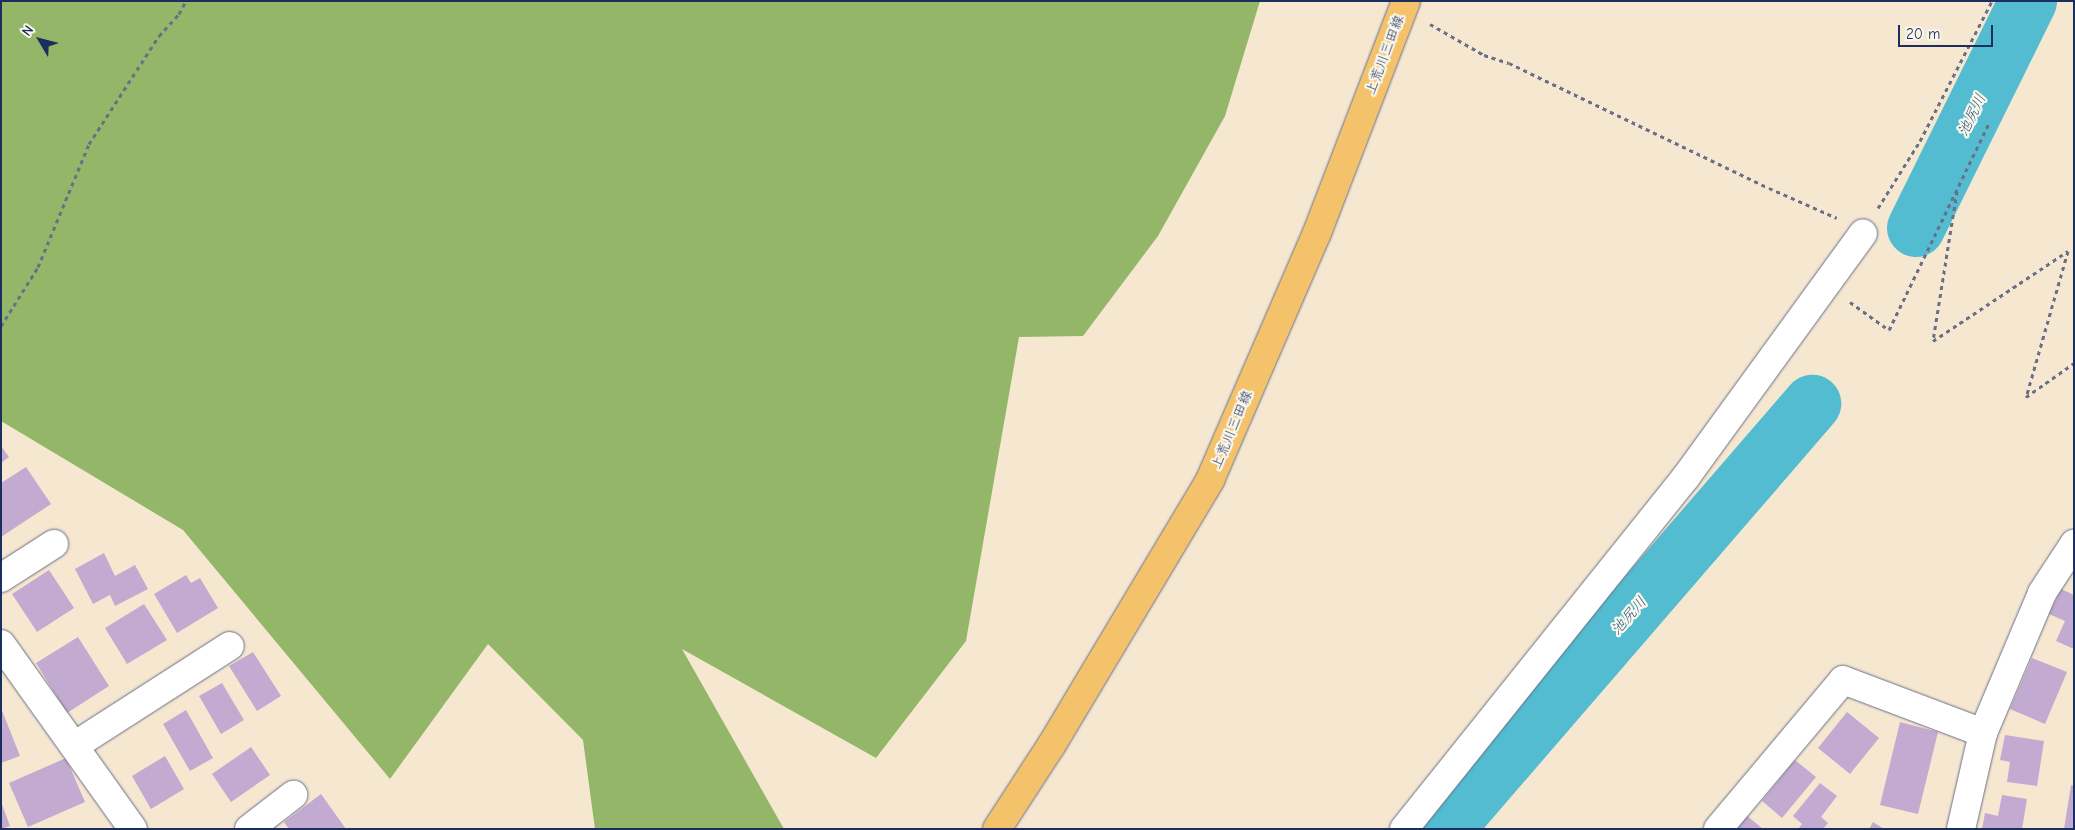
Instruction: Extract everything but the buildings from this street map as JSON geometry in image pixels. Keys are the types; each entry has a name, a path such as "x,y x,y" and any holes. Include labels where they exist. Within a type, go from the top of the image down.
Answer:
{"main road":[{"name":"上荒川三田線","path":"997,829 1051,746 1210,480 1317,233 1405,5"}],"street":[{"path":"1404,829 1686,477 1862,233"},
{"path":"1,578 54,544"},
{"path":"1961,829 1983,733 2042,593 2074,544"},
{"path":"1,644 9,669 74,746 132,829"},
{"path":"74,746 230,646"},
{"path":"1718,829 1843,680 1983,733"},
{"path":"249,829 293,795"}],"path":[{"path":"1,326 38,267 89,144 159,36 179,14 186,1"},
{"path":"1405,5 1484,56 1509,63 1769,188 1823,210 1862,233 1920,141 1992,1"},
{"path":"1824,285 1889,330 1990,120"},
{"path":"1956,191 1933,341 2068,252 2026,397 2074,363"}],"green space":[{"path":"1,1 1260,1 1225,116 1158,236 1083,336 1019,337 966,641 876,758 682,649 784,829 595,829 583,740 488,644 390,779 183,530 1,421"}],"waterway":[{"name":"池尻川","path":"1916,228 2028,1"},
{"name":"池尻川","path":"1445,829 1812,404"}]}
